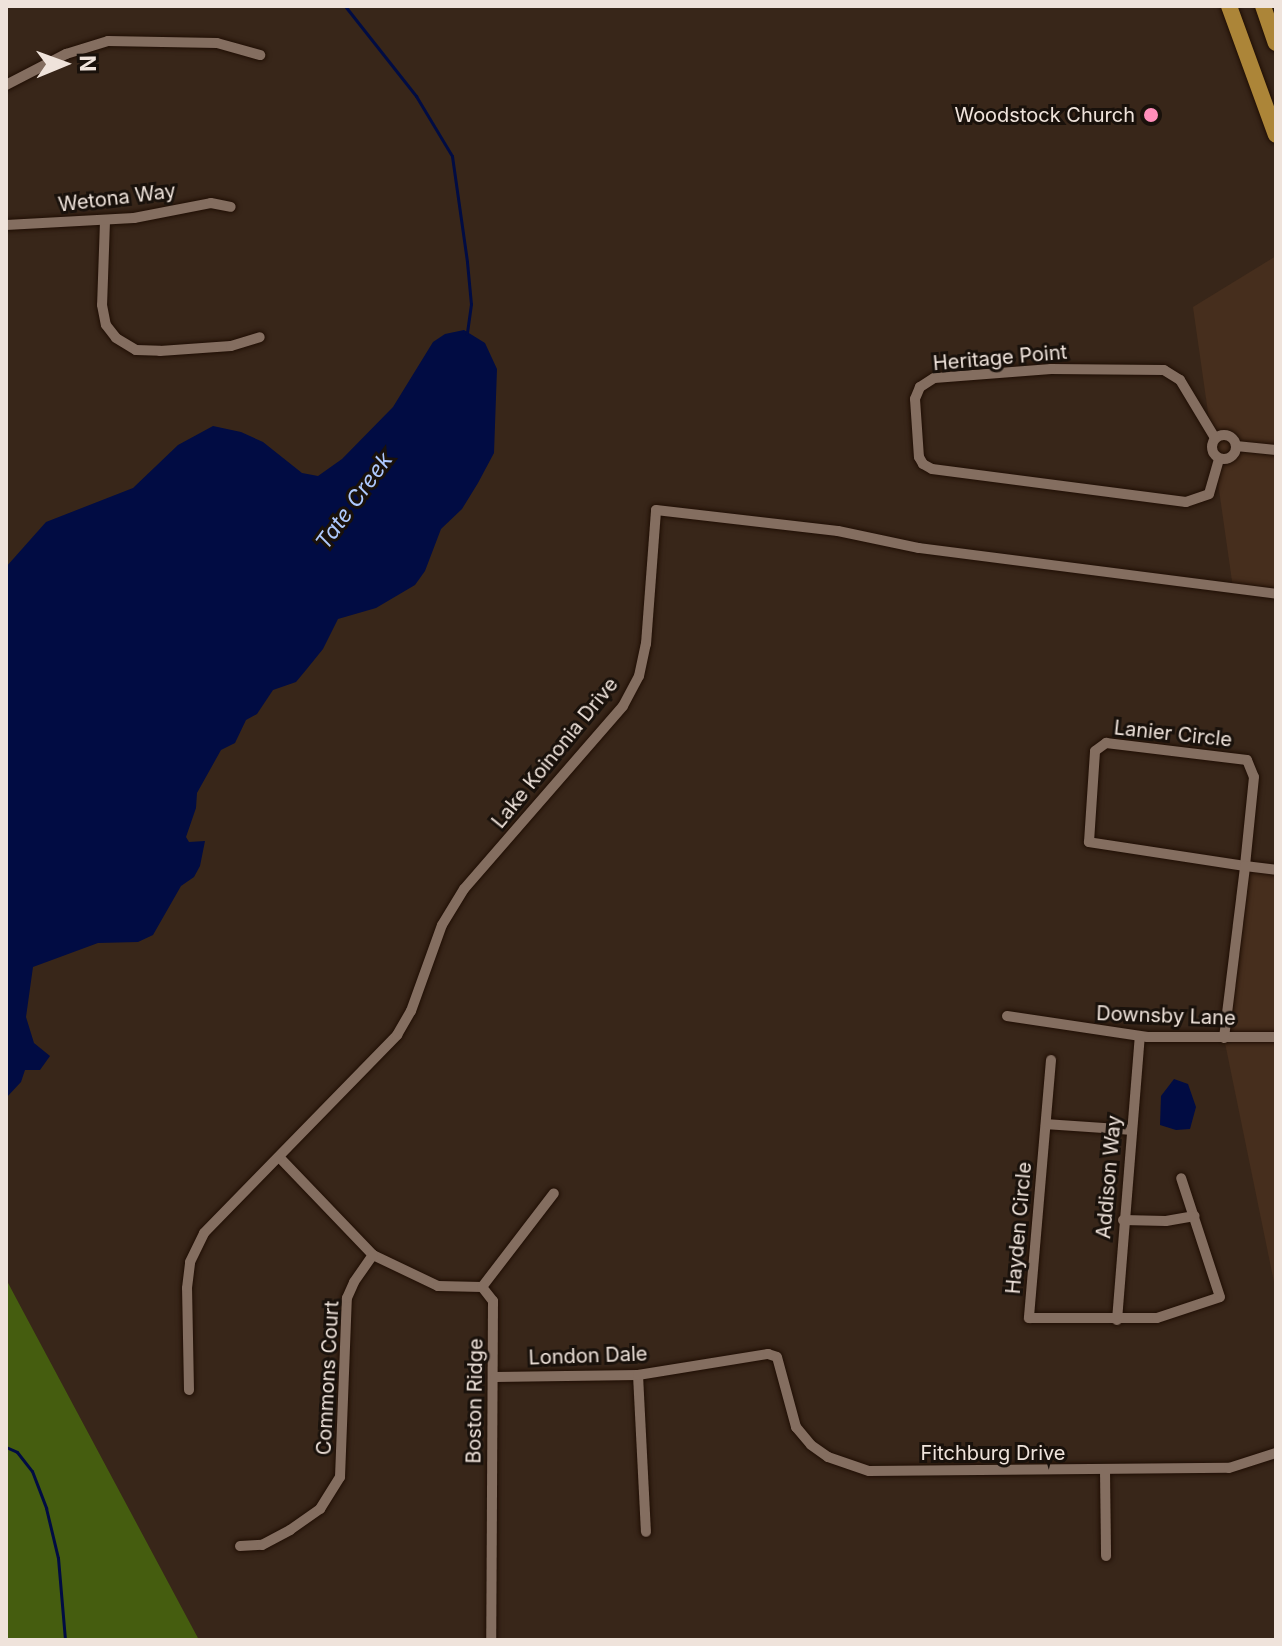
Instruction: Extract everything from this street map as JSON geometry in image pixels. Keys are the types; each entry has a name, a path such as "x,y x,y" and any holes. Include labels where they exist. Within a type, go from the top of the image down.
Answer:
{"main road":[{"path":"1229,6 1276,135"},
{"path":"1263,6 1276,43"}],"street":[{"path":"6,85 66,54 108,41 217,43 260,55"},
{"name":"Wetona Way","path":"6,225 105,221 211,203 231,207"},
{"path":"105,221 102,305 106,325 116,338 136,350 160,351 231,346 260,337"},
{"name":"Heritage Point","path":"1215,438 1178,377 1164,370 1051,369 934,378 920,387 915,399 919,457 923,464 932,469 1186,502 1209,494 1219,459"},
{"path":"1236,446 1231,457 1219,459 1211,449 1215,438 1226,435 1236,446 1276,450"},
{"name":"Lake Koinonia Drive","path":"189,1390 187,1288 190,1262 205,1231 280,1158 397,1035 411,1011 442,925 464,889 623,706 639,676 646,644 656,510 838,531 934,550 1276,594"},
{"name":"Lanier Circle","path":"1224,1038 1245,866 1254,777 1247,760 1106,743 1095,751 1089,842 1245,866 1276,870"},
{"name":"Downsby Lane","path":"1007,1016 1140,1037 1276,1037"},
{"name":"Addison Way","path":"1117,1320 1140,1037"},
{"name":"Hayden Circle","path":"1051,1060 1029,1318 1157,1318 1220,1297 1181,1178"},
{"path":"1046,1124 1132,1130"},
{"path":"280,1158 373,1255 438,1286 482,1287 554,1193"},
{"path":"1123,1220 1166,1221 1195,1216"},
{"name":"Commons Court","path":"240,1546 262,1545 290,1530 320,1509 340,1477 347,1298 373,1255"},
{"name":"Boston Ridge","path":"482,1287 493,1301 495,1377 489,1582 491,1640"},
{"name":"London Dale","path":"495,1377 638,1375 754,1354 777,1357"},
{"name":"Fitchburg Drive","path":"777,1357 796,1427 811,1445 850,1467 881,1471 1229,1468 1276,1453"},
{"path":"638,1375 646,1532"},
{"path":"1105,1470 1106,1556"}],"shaded area":[{"path":"1276,256 1276,593 1233,588 1193,307"},
{"path":"1245,866 1276,870 1275,1287 1224,1038"}],"green space":[{"path":"6,1279 16,1298 199,1640 6,1640"}],"water":[{"path":"464,330 485,343 497,369 494,453 478,483 462,509 441,529 425,571 415,585 376,608 338,619 323,649 296,682 273,690 257,714 246,720 235,743 221,750 197,793 196,808 186,837 189,842 205,841 200,866 194,877 181,886 153,935 138,942 98,943 33,967 26,1017 34,1043 50,1056 40,1070 25,1070 21,1082 6,1098 6,567 46,522 133,488 178,445 213,426 241,432 263,442 302,473 318,476 342,459 393,407 433,342 445,334"},
{"path":"1174,1079 1188,1084 1196,1107 1190,1129 1176,1130 1160,1125 1161,1096"}],"waterway":[{"name":"Tate Creek","path":"345,6 416,96 452,156 471,304 467,334"},
{"name":"Tate Creek","path":"6,1447 17,1452 32,1471 46,1508 58,1558 65,1640"}],"place":[{"name":"Woodstock Church","path":"1151,115"}]}
